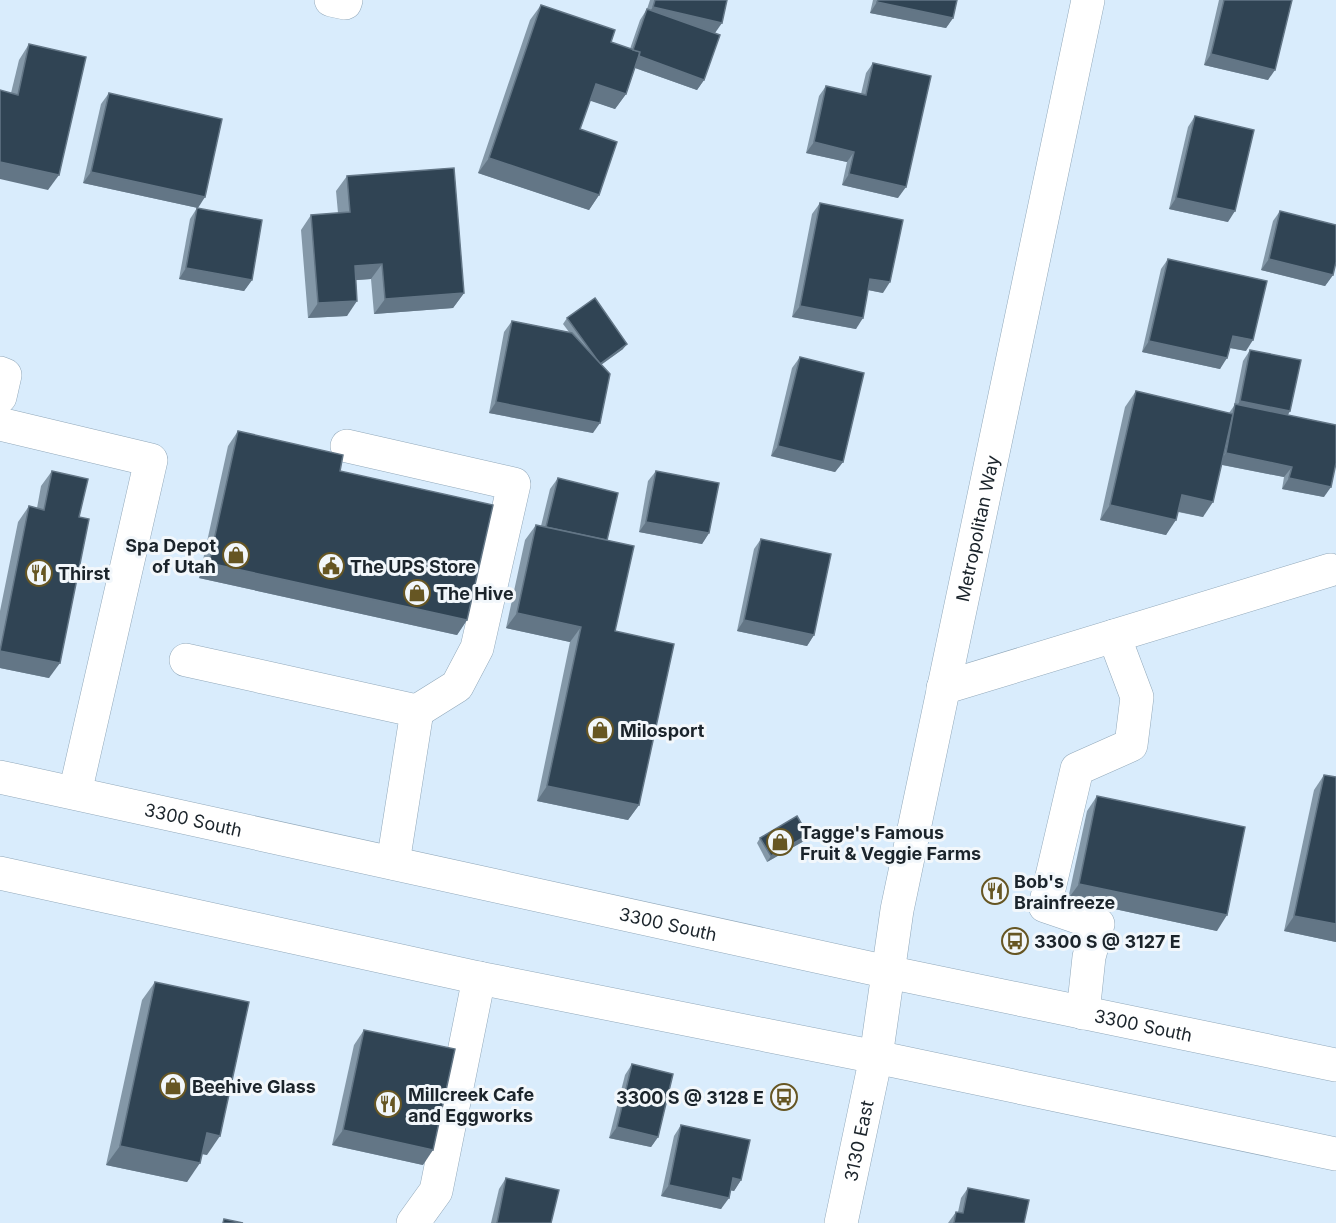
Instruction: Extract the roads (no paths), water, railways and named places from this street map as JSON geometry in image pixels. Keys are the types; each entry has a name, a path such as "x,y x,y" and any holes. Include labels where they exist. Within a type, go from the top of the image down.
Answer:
{"main road":[{"name":"Metropolitan Way","path":"876,1057 897,910 1088,0"},
{"path":"0,374 5,375 0,397"},
{"path":"0,424 151,460 75,793"},
{"path":"186,660 417,711 457,686 477,648 514,484 347,446"},
{"path":"943,688 1330,570"},
{"path":"1083,1013 1089,957 1098,924 1045,906 1077,769 1131,745 1137,697 1114,636"},
{"path":"393,863 417,711"},
{"name":"3300 South","path":"0,777 888,972 1336,1065"},
{"path":"0,873 479,978 876,1057 1336,1154"},
{"path":"412,1223 436,1191 479,978"},
{"name":"3130 East","path":"841,1223 876,1057"}],"place":[{"name":"Spa Depot of Utah","path":"236,555"},
{"name":"The UPS Store","path":"331,566"},
{"name":"Thirst","path":"39,573"},
{"name":"The Hive","path":"417,593"},
{"name":"Milosport","path":"600,730"},
{"name":"Tagge's Famous Fruit & Veggie Farms","path":"780,842"},
{"name":"Bob's Brainfreeze","path":"995,891"},
{"name":"3300 S @ 3127 E","path":"1015,941"},
{"name":"Beehive Glass","path":"173,1086"},
{"name":"3300 S @ 3128 E","path":"784,1097"},
{"name":"Millcreek Cafe and Eggworks","path":"388,1104"}]}
